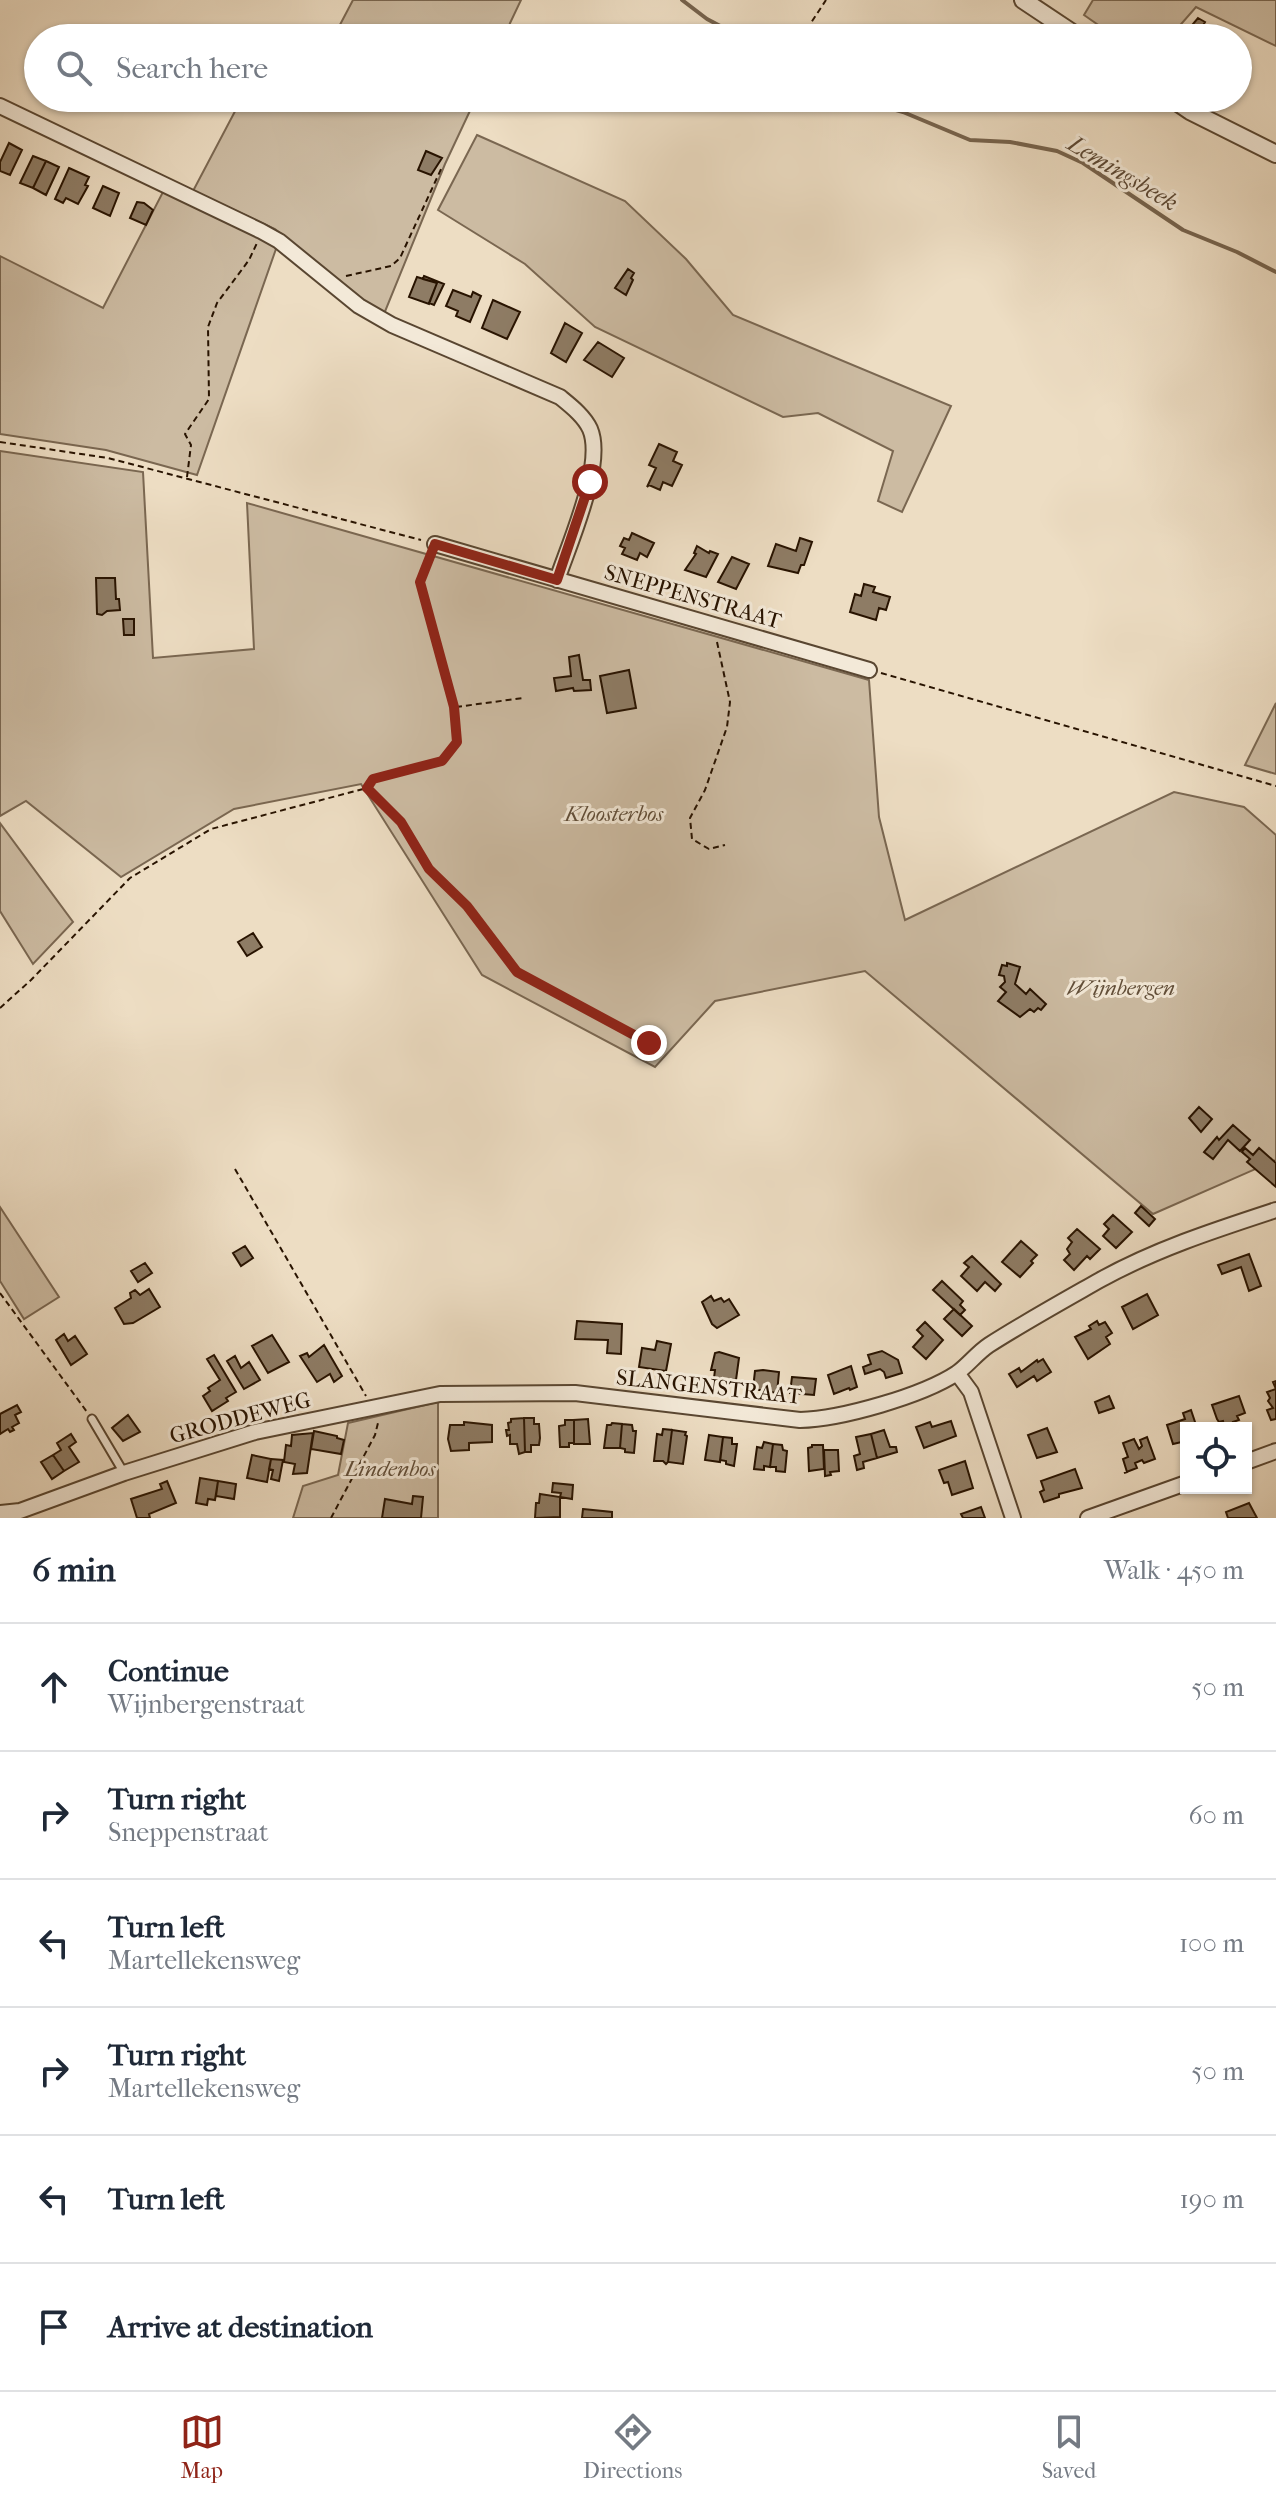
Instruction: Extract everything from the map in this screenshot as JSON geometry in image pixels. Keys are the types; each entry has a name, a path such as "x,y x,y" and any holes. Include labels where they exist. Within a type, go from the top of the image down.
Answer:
{"street":[{"path":"1023,0 1059,24"},
{"path":"0,106 261,231 279,241 359,306 392,325 560,397 576,410 589,426 595,457 590,482 557,580"},
{"path":"1192,112 1276,154"},
{"name":"SNEPPENSTRAAT","path":"435,544 869,670"},
{"name":"SLANGENSTRAAT","path":"375,1406 455,1393 575,1393 800,1420 822,1419 927,1388 957,1373 986,1346 1145,1256 1197,1235 1276,1210"},
{"path":"957,1373 971,1392 1013,1518"},
{"name":"GRODDEWEG","path":"0,1513 20,1511 124,1473 255,1432 375,1406"},
{"path":"1252,1460 1276,1451"},
{"path":"1088,1518 1180,1485"}],"lane":[{"path":"92,1419 124,1473"}],"path":[{"path":"810,24 826,0"},
{"path":"330,282 351,273 391,266 400,258 442,167"},
{"path":"187,479 191,445 185,434 209,399 208,327 217,303 249,260 261,231"},
{"path":"0,442 108,458 435,544 420,582 454,707 457,742 442,761 373,779 367,788 211,829 130,878 0,1008"},
{"path":"715,625 730,702 727,727 705,790 690,818 692,839 709,849 725,845"},
{"path":"869,670 1276,786"},
{"path":"454,707 523,698"},
{"path":"367,788 401,822 429,869 467,906 517,972 649,1043"},
{"path":"235,1169 362,1392 375,1406 379,1424 375,1435 331,1518"},
{"path":"0,1293 92,1419"}],"green space":[{"path":"353,0 521,0 510,24 340,24"},
{"path":"1093,0 1276,0 1276,46 1252,34 1252,24 1231,24 1196,7 1181,24 1097,24 1084,15"},
{"path":"235,112 469,112 384,314 350,291 275,229 193,191"},
{"path":"477,135 625,201 686,259 733,315 951,406 902,512 878,501 893,451 818,413 783,417 595,327 525,264 438,210"},
{"path":"164,190 277,246 197,475 106,450 0,434 0,256 103,308"},
{"name":"Kloosterbos","path":"0,451 143,472 153,658 254,649 247,503 869,680 879,817 905,920 1174,792 1244,807 1276,835 1276,1160 1153,1214 865,971 715,1001 655,1067 482,975 361,784 234,809 121,877 26,801 0,816"},
{"path":"1276,703 1276,774 1245,765"},
{"path":"0,823 73,922 33,964 0,911"},
{"path":"0,1207 59,1297 24,1319 0,1281"},
{"name":"Lindenbos","path":"438,1402 438,1518 293,1518 303,1486 338,1475 348,1423"}],"building":[{"path":"1198,18 1205,22 1204,24 1193,24"},
{"path":"9,143 22,150 10,175 0,171 0,162"},
{"path":"426,151 442,158 431,175 418,170"},
{"path":"33,156 46,161 33,188 20,183"},
{"path":"46,161 59,167 46,195 33,188"},
{"path":"69,168 89,177 85,185 88,186 78,204 66,198 63,203 55,199"},
{"path":"103,186 119,193 110,216 93,208"},
{"path":"137,202 153,210 146,225 130,218"},
{"path":"628,269 634,273 626,295 615,288"},
{"path":"424,276 444,284 434,305 429,303 437,283 423,279"},
{"path":"417,277 437,283 429,304 409,297"},
{"path":"453,290 471,297 473,292 481,296 470,322 456,316 458,311 446,306"},
{"path":"493,300 520,312 507,339 482,328"},
{"path":"565,323 582,333 566,362 551,353"},
{"path":"598,342 624,358 612,377 584,360"},
{"path":"659,444 677,452 673,461 682,465 672,486 663,482 660,490 647,487 656,468 649,465"},
{"path":"632,533 654,543 647,557 640,553 637,560 622,554 625,548 620,546 624,538 629,540"},
{"path":"800,538 812,542 798,573 768,566 776,544 796,551"},
{"path":"697,546 718,554 706,577 685,570 696,554"},
{"path":"732,557 749,564 736,589 718,582"},
{"path":"96,578 115,578 120,610 97,614"},
{"path":"864,584 875,587 873,592 890,597 886,610 879,608 876,620 850,612 855,594 861,596"},
{"path":"123,619 134,619 134,635 124,635"},
{"path":"579,655 583,680 590,680 591,690 574,691 573,688 556,691 554,678 571,676 569,657"},
{"path":"629,670 636,708 607,713 600,676"},
{"path":"253,933 262,947 247,956 238,942"},
{"path":"1007,963 1020,967 1015,984 1026,994 1030,989 1046,1004 1041,1010 1038,1008 1034,1012 1030,1009 1020,1017 998,1001 1006,992 1000,987 1005,982 1004,976 999,975 1002,965 1007,966"},
{"path":"1199,1107 1212,1119 1201,1132 1189,1118"},
{"path":"1233,1125 1250,1140 1240,1151 1228,1140 1213,1159 1204,1152 1217,1137 1219,1140"},
{"path":"1245,1148 1253,1155 1259,1148 1276,1163 1276,1187 1247,1162 1250,1159 1242,1152"},
{"path":"1141,1206 1155,1219 1149,1226 1135,1213"},
{"path":"1113,1215 1132,1232 1116,1248 1103,1236 1109,1229 1104,1224"},
{"path":"1077,1229 1100,1249 1090,1259 1087,1256 1074,1270 1064,1260 1070,1254 1067,1249 1072,1242 1068,1238"},
{"path":"1021,1241 1037,1255 1020,1277 1002,1262"},
{"path":"245,1246 253,1258 241,1266 233,1253"},
{"path":"1249,1254 1261,1286 1249,1291 1241,1267 1222,1274 1218,1265"},
{"path":"972,1256 1001,1284 995,1291 985,1282 977,1291 961,1276 969,1267 964,1263"},
{"path":"145,1263 152,1273 138,1282 131,1271"},
{"path":"942,1281 963,1301 960,1305 965,1310 960,1315 933,1290"},
{"path":"149,1289 160,1307 133,1323 124,1324 115,1308 131,1298 130,1293 135,1290 140,1295"},
{"path":"1147,1294 1158,1315 1133,1329 1122,1307"},
{"path":"711,1296 714,1301 729,1299 739,1315 717,1328 702,1302"},
{"path":"954,1309 972,1326 962,1336 944,1319"},
{"path":"577,1321 622,1324 621,1354 607,1353 608,1340 575,1339"},
{"path":"1097,1321 1099,1325 1105,1322 1112,1333 1106,1337 1110,1344 1088,1359 1075,1337 1091,1329 1089,1326"},
{"path":"925,1322 943,1340 926,1359 913,1347 923,1336 917,1330"},
{"path":"64,1334 68,1341 75,1336 87,1354 71,1365 56,1340"},
{"path":"272,1335 289,1362 268,1373 252,1346"},
{"path":"657,1341 671,1344 666,1371 639,1367 642,1348 655,1350"},
{"path":"324,1345 342,1376 334,1382 330,1374 317,1382 300,1356 307,1353 309,1357"},
{"path":"882,1351 898,1360 902,1373 886,1378 880,1369 865,1374 863,1367 871,1364 868,1355"},
{"path":"715,1353 739,1358 736,1380 714,1378 715,1370 711,1370"},
{"path":"214,1355 236,1392 212,1411 203,1396 220,1380 207,1359"},
{"path":"235,1356 241,1368 249,1362 260,1380 244,1389 227,1361"},
{"path":"1043,1359 1051,1372 1037,1381 1034,1376 1017,1387 1009,1374 1019,1368 1021,1372"},
{"path":"851,1366 857,1387 834,1394 828,1375"},
{"path":"755,1371 779,1372 777,1393 753,1389"},
{"path":"792,1377 816,1379 814,1395 790,1393"},
{"path":"1276,1389 1276,1419 1271,1420 1267,1410 1273,1408 1267,1392"},
{"path":"1109,1396 1114,1408 1099,1413 1095,1402"},
{"path":"1239,1396 1245,1413 1237,1416 1239,1420 1219,1422 1212,1405"},
{"path":"17,1405 21,1412 15,1415 19,1423 12,1427 14,1430 10,1432 8,1429 0,1434 0,1414"},
{"path":"1191,1410 1195,1422 1180,1422 1180,1442 1173,1444 1167,1425 1185,1419 1183,1413"},
{"path":"128,1415 140,1432 123,1441 112,1428"},
{"path":"524,1418 525,1452 519,1454 517,1444 510,1444 510,1435 507,1436 506,1430 509,1430 511,1419"},
{"path":"524,1418 534,1418 534,1424 539,1424 539,1445 531,1445 531,1452 525,1452"},
{"path":"588,1419 590,1444 574,1444 574,1420"},
{"path":"565,1420 574,1420 574,1443 569,1443 569,1447 560,1447 559,1426 565,1425"},
{"path":"951,1421 956,1436 924,1448 916,1427 930,1422 932,1427"},
{"path":"464,1422 492,1425 492,1442 469,1443 469,1450 451,1451 448,1439 450,1425 464,1425"},
{"path":"622,1424 620,1448 604,1448 607,1425"},
{"path":"622,1424 632,1425 633,1431 636,1431 634,1453 620,1448"},
{"path":"1047,1428 1057,1452 1037,1458 1028,1435"},
{"path":"663,1429 672,1430 666,1464 654,1461 657,1434 662,1435"},
{"path":"672,1430 686,1432 683,1464 668,1462"},
{"path":"884,1430 890,1447 896,1447 897,1452 877,1458 871,1434"},
{"path":"314,1431 344,1440 341,1454 311,1449"},
{"path":"313,1433 307,1473 293,1474 295,1464 284,1462 286,1445 291,1446 292,1435"},
{"path":"71,1434 76,1442 69,1447 79,1462 64,1471 53,1455 61,1450 57,1443"},
{"path":"871,1434 877,1458 863,1462 864,1468 857,1470 854,1456 860,1454 856,1437"},
{"path":"709,1435 723,1437 720,1462 705,1460"},
{"path":"723,1437 732,1438 732,1444 737,1444 734,1466 720,1460"},
{"path":"1147,1437 1155,1459 1135,1463 1137,1468 1127,1472 1123,1459 1128,1457 1123,1443 1134,1439 1139,1449 1142,1446 1140,1440"},
{"path":"764,1442 773,1444 770,1467 754,1469 757,1447 762,1448"},
{"path":"773,1444 782,1445 783,1450 787,1451 785,1472 770,1467"},
{"path":"823,1445 824,1469 809,1471 808,1448"},
{"path":"824,1450 838,1450 839,1471 825,1476"},
{"path":"53,1455 64,1471 52,1479 41,1462"},
{"path":"252,1455 271,1459 267,1482 247,1478"},
{"path":"271,1459 283,1460 279,1481 271,1479"},
{"path":"965,1461 973,1488 952,1495 948,1482 944,1483 939,1470"},
{"path":"1075,1469 1082,1488 1044,1502 1040,1492 1044,1490 1041,1481"},
{"path":"200,1478 218,1481 215,1500 208,1499 207,1505 196,1503"},
{"path":"167,1481 176,1503 149,1514 150,1518 137,1518 131,1499 162,1489 160,1484"},
{"path":"218,1481 236,1484 234,1499 216,1496"},
{"path":"553,1483 573,1485 572,1499 552,1492"},
{"path":"540,1494 560,1497 560,1517 535,1518"},
{"path":"413,1496 423,1497 421,1518 382,1518 385,1499 412,1504"},
{"path":"1249,1503 1257,1518 1228,1518 1226,1512"},
{"path":"981,1507 985,1518 963,1518 961,1514"},
{"path":"583,1509 612,1512 612,1518 582,1518"}],"waterway":[{"name":"Lemingsbeek","path":"682,0 716,24"},
{"name":"Lemingsbeek","path":"903,112 970,140 1010,142 1057,151 1083,163 1183,230 1276,272"}],"route":[{"path":"590,482 557,580 435,544 420,582 454,707 457,742 442,761 373,779 367,788 401,822 429,869 467,906 517,972 649,1043"}],"park label":[{"name":"Wijnbergen","path":"1121,987"}]}
